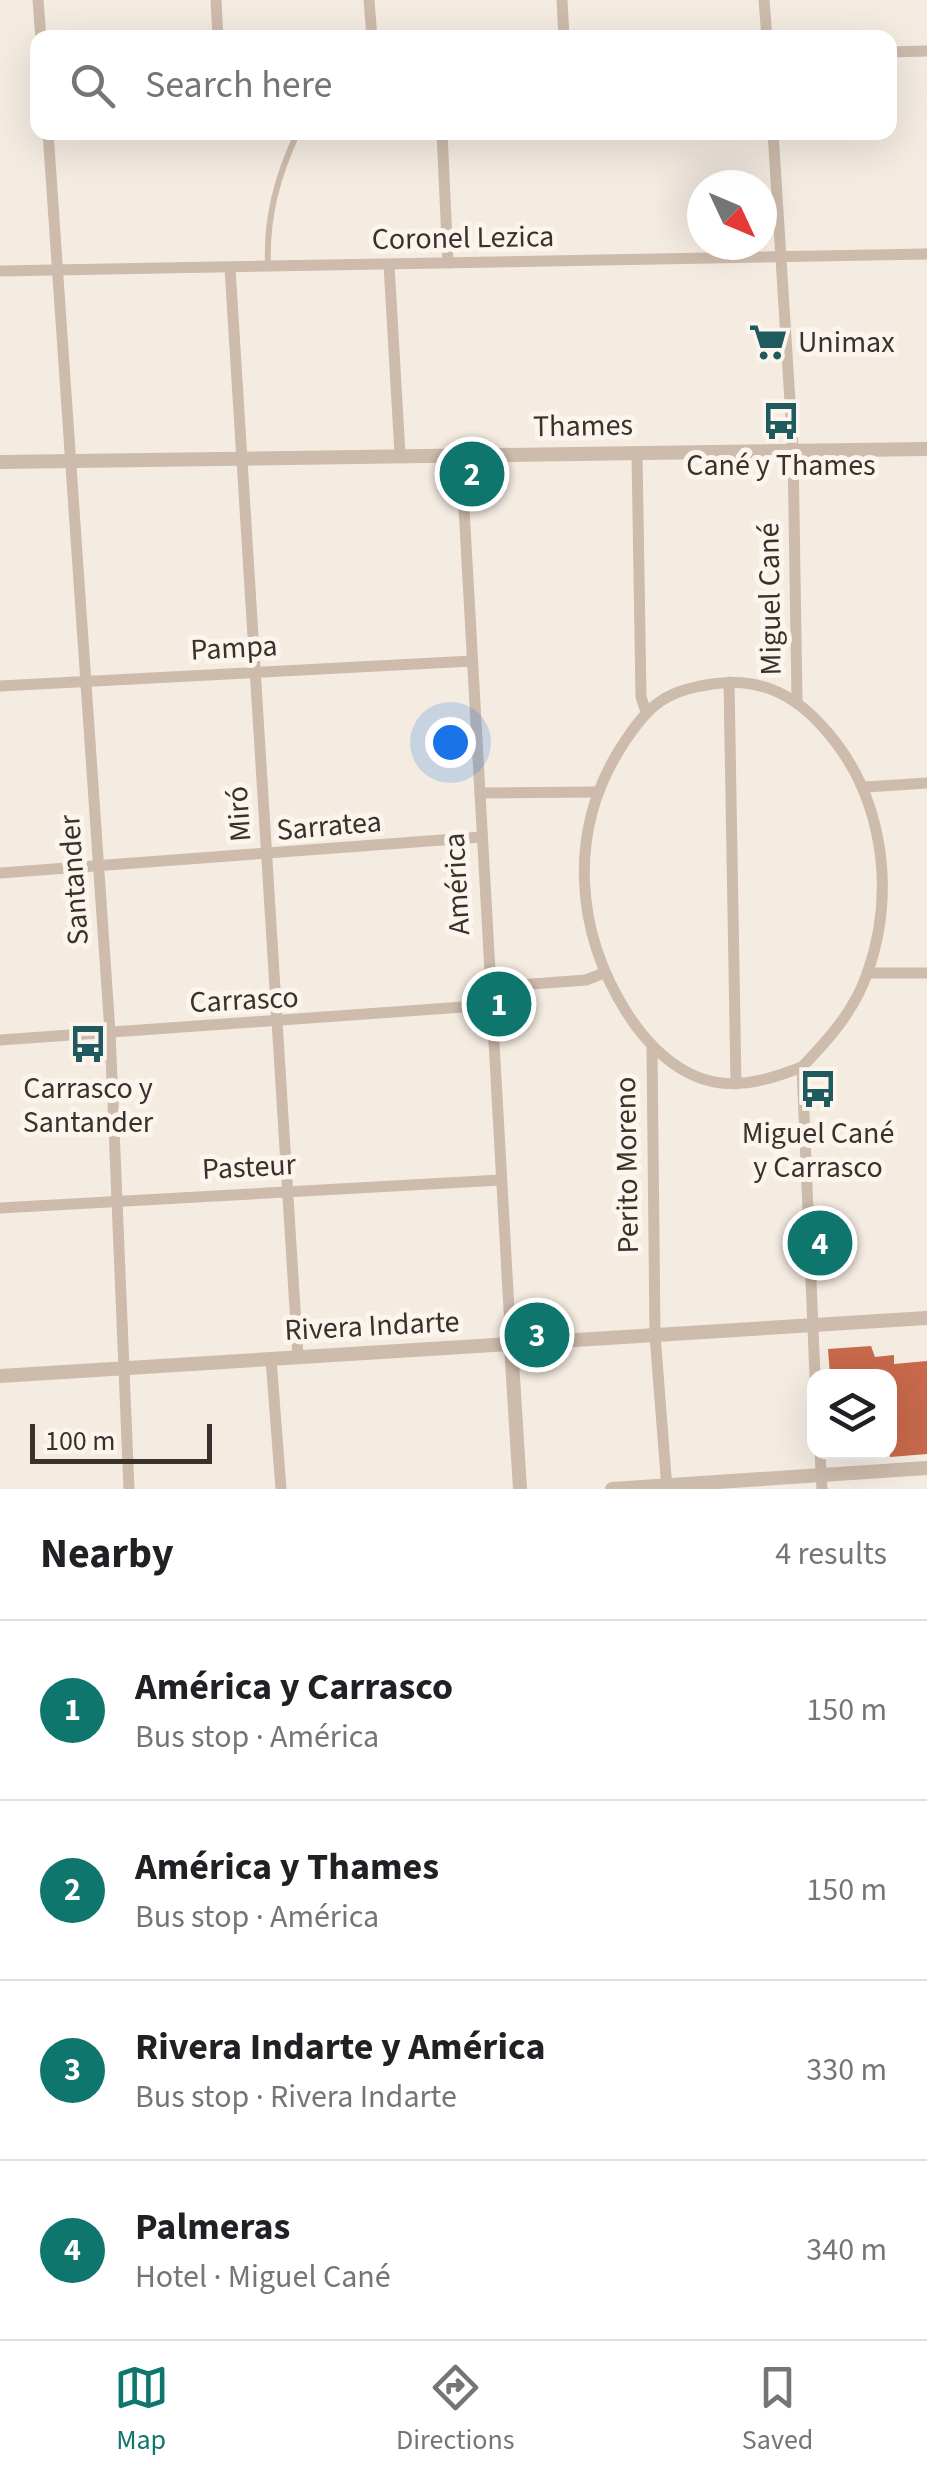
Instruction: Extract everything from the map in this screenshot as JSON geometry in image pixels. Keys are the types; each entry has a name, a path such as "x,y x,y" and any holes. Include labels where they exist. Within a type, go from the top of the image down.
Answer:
{"street":[{"path":"38,0 40,30"},
{"path":"216,0 218,30"},
{"path":"369,0 371,30"},
{"path":"562,0 564,30"},
{"path":"764,0 766,30"},
{"path":"897,52 927,51"},
{"name":"Santander","path":"49,140 110,1032 129,1489"},
{"path":"442,140 448,263"},
{"name":"Miguel Cané","path":"774,140 793,449 797,702 842,747 866,787 877,828 880,872 878,919 868,973 846,1016 802,1066"},
{"name":"Coronel Lezica","path":"0,271 927,254"},
{"path":"389,265 400,454"},
{"name":"Miró","path":"230,268 298,1358"},
{"name":"Thames","path":"0,462 927,449"},
{"path":"637,453 641,697 646,709 696,686 730,682 778,691 797,702"},
{"name":"América","path":"461,455 520,1489"},
{"name":"Pampa","path":"0,686 472,661"},
{"path":"730,682 736,1084"},
{"name":"Perito Moreno","path":"646,709 596,792 585,842 584,898 604,973 652,1048 656,1335 666,1487"},
{"path":"866,787 927,784"},
{"path":"480,793 596,792"},
{"name":"Sarratea","path":"0,873 482,837"},
{"path":"490,987 586,980 604,973"},
{"path":"868,973 927,973"},
{"name":"Carrasco","path":"0,1040 278,1024 491,1005"},
{"path":"652,1048 704,1080 736,1084 802,1066 815,1369"},
{"name":"Pasteur","path":"0,1208 501,1180"},
{"name":"Rivera Indarte","path":"0,1376 927,1318"},
{"path":"271,1359 281,1489"},
{"path":"612,1489 822,1483 927,1468"}],"lane":[{"path":"268,268 266,232 270,210 295,140"}],"building":[{"path":"871,1346 875,1357 894,1355 894,1364 927,1361 927,1454 897,1456 897,1369 829,1369 828,1349"}],"place":[{"name":"Unimax","path":"768,342"},
{"name":"Cané y Thames","path":"781,421"},
{"name":"América y Thames","path":"472,474"},
{"name":"América y Carrasco","path":"499,1004"},
{"name":"Carrasco y Santander","path":"88,1044"},
{"name":"Miguel Cané y Carrasco","path":"818,1089"},
{"name":"Palmeras","path":"820,1243"},
{"name":"Rivera Indarte y América","path":"537,1335"}]}
